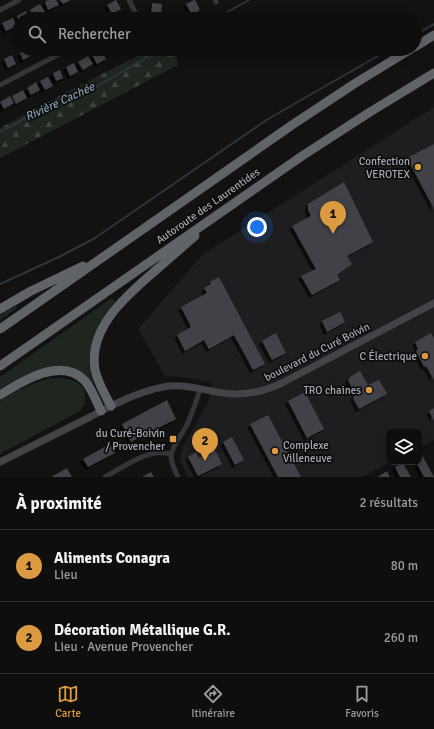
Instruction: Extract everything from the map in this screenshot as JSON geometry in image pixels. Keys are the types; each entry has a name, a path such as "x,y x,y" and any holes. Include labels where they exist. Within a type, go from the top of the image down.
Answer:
{"highway":[{"path":"422,43 434,35"},
{"name":"Autoroute des Laurentides","path":"0,330 292,125 400,56"},
{"name":"Autoroute des Laurentides","path":"0,366 232,203 327,139 434,74"},
{"path":"112,406 99,383 94,358 105,323 131,292 232,203"},
{"path":"0,309 31,291 108,254"},
{"path":"0,394 20,382 41,373 67,371 77,374 85,381 101,411"}],"street":[{"path":"0,10 19,0"},
{"path":"129,0 135,12"},
{"path":"0,85 56,56"},
{"name":"boulevard du Curé Boivin","path":"0,462 101,411 139,394 164,387 180,386 239,394 248,394 268,390 434,303"},
{"path":"178,477 171,454 173,447 189,420 200,389"},
{"path":"105,477 140,458 152,454 171,454"}],"shaded area":[{"path":"434,107 434,440 422,446 422,429 386,429 386,465 362,477 188,477 180,460 182,448 208,403 212,383 190,378 165,376 138,329 202,255"}],"green space":[{"path":"137,56 176,56 178,65 0,158 0,128"},
{"path":"112,298 115,302 104,315 99,324 93,340 89,358 89,366 94,382 92,383 83,373 72,367 60,366 48,367 35,371 0,389 0,377"},
{"path":"16,306 17,308 0,320 0,315"},
{"path":"51,378 74,381 81,386 84,390 85,403 80,411 0,454 0,401 25,387"}],"building":[{"path":"48,0 56,0 59,5 48,10 45,2"},
{"path":"60,0 71,0 63,4"},
{"path":"116,0 121,9 116,12 111,12 107,5"},
{"path":"195,0 200,10 197,12 190,12 186,4"},
{"path":"152,3 162,4 161,12 151,12"},
{"path":"40,4 45,12 31,12 30,10"},
{"path":"12,18 12,28 6,31 2,23"},
{"path":"12,55 16,64 8,68 4,59"},
{"path":"21,56 31,56 23,60"},
{"path":"88,56 93,64 83,70 78,62"},
{"path":"93,56 104,56 106,59 97,64"},
{"path":"74,63 78,72 70,76 66,67"},
{"path":"60,70 63,78 56,81 53,73"},
{"path":"48,77 53,86 45,90 40,81"},
{"path":"36,82 40,90 31,95 27,88"},
{"path":"23,90 27,98 16,104 12,96"},
{"path":"10,96 14,103 4,109 0,102"},
{"path":"434,144 434,209 407,158"},
{"path":"344,182 373,242 347,256 352,264 337,275 340,280 312,295 301,276 316,269 292,226 311,216 308,210 308,204"},
{"path":"219,277 265,364 253,370 234,335 209,349 204,340 185,351 177,335 191,327 181,307 207,293 204,288 211,284 210,282"},
{"path":"340,312 345,322 327,332 322,321"},
{"path":"276,333 286,353 272,360 262,341"},
{"path":"431,333 434,339 434,380 426,366 424,367 416,351 418,349 415,342"},
{"name":"TRO chaines","path":"360,371 368,385 379,380 387,394 359,409 353,398 355,394 348,380"},
{"name":"Complexe Villeneuve","path":"305,392 324,429 307,438 288,401"},
{"path":"167,400 176,419 131,442 122,424"},
{"path":"434,408 434,421 429,411"},
{"name":"Complexe Villeneuve","path":"268,415 301,477 278,477 250,424"},
{"path":"232,437 244,460 235,465 223,442"},
{"path":"110,444 115,453 88,467 83,459"},
{"path":"215,450 222,464 198,476 188,457 196,452 199,458"},
{"path":"422,455 434,477 424,477 418,465 422,465"},
{"path":"404,465 411,477 400,477 395,467"},
{"path":"67,468 72,477 51,477"},
{"path":"387,471 390,477 379,477 379,476"},
{"path":"151,472 154,477 142,477"}],"waterway":[{"name":"Rivière Cachée","path":"228,12 249,0"},
{"path":"422,31 434,24"},
{"name":"Rivière Cachée","path":"0,132 63,98 78,97 150,56"},
{"path":"0,284 61,256 95,238 268,119 378,56"}],"place":[{"name":"Confection VEROTEX","path":"418,167"},
{"name":"Aliments Conagra","path":"333,234"},
{"name":"C Électrique","path":"425,356"},
{"name":"TRO chaines","path":"369,390"},
{"name":"du Curé-Boivin / Provencher","path":"173,439"},
{"name":"Complexe Villeneuve","path":"275,451"},
{"name":"Décoration Métallique G.R.","path":"205,461"}]}
